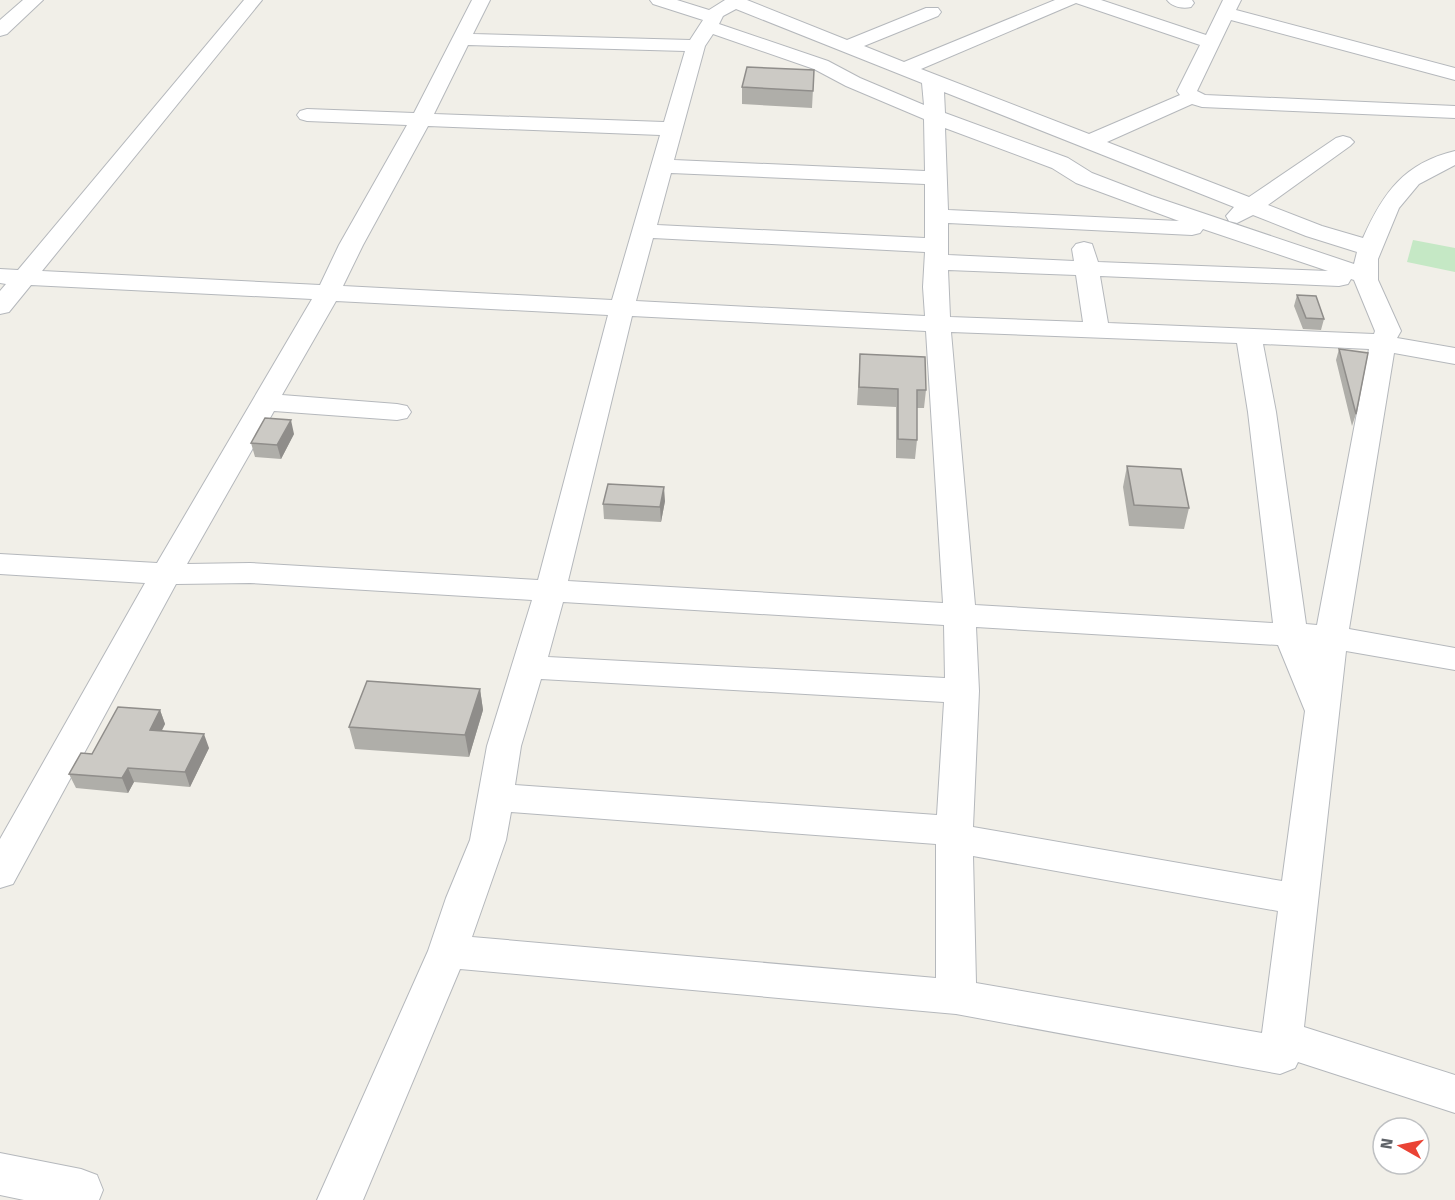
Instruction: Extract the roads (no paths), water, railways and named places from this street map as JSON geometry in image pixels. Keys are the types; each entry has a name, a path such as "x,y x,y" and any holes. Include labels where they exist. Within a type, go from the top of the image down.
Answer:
{"street":[{"path":"0,30 34,0"},
{"path":"0,307 12,277 152,120 253,0"},
{"path":"0,873 166,574 328,293 351,245 420,121 481,0"},
{"path":"658,0 820,64 853,82 933,115 1060,163 1084,178 1221,229 1365,278"},
{"path":"917,74 1070,0"},
{"path":"1083,0 1212,43"},
{"path":"340,1200 448,951 465,898 488,840 504,746 550,590 642,231 674,129 696,46 710,21 736,1 1249,206 1314,231 1370,248"},
{"path":"1455,74 1228,6 1187,91 1192,97 1202,101 1455,112"},
{"path":"848,46 932,12"},
{"path":"461,39 696,46"},
{"path":"917,74 934,86 937,324 960,614 962,691 954,835 956,997"},
{"path":"1089,142 1192,97"},
{"path":"307,115 674,129"},
{"path":"935,216 1221,229 1249,206 1342,142"},
{"path":"448,951 956,997 1280,1055 1331,637 1386,337 1365,278 1366,259 1388,207 1412,179 1455,157"},
{"path":"661,166 935,178"},
{"path":"1078,224 1088,268 1097,331"},
{"path":"642,231 1088,268 1365,278"},
{"path":"12,277 1249,338 1455,335"},
{"path":"1386,337 1455,356"},
{"path":"1249,338 1262,412 1291,634 1305,674 1322,711"},
{"path":"265,402 397,412"},
{"path":"0,564 166,574 250,573 1291,634 1331,637 1455,659"},
{"path":"528,668 962,691"},
{"path":"496,797 933,828 971,841 1299,899"},
{"path":"1282,1038 1455,1094"},
{"path":"0,1174 81,1190"}]}
